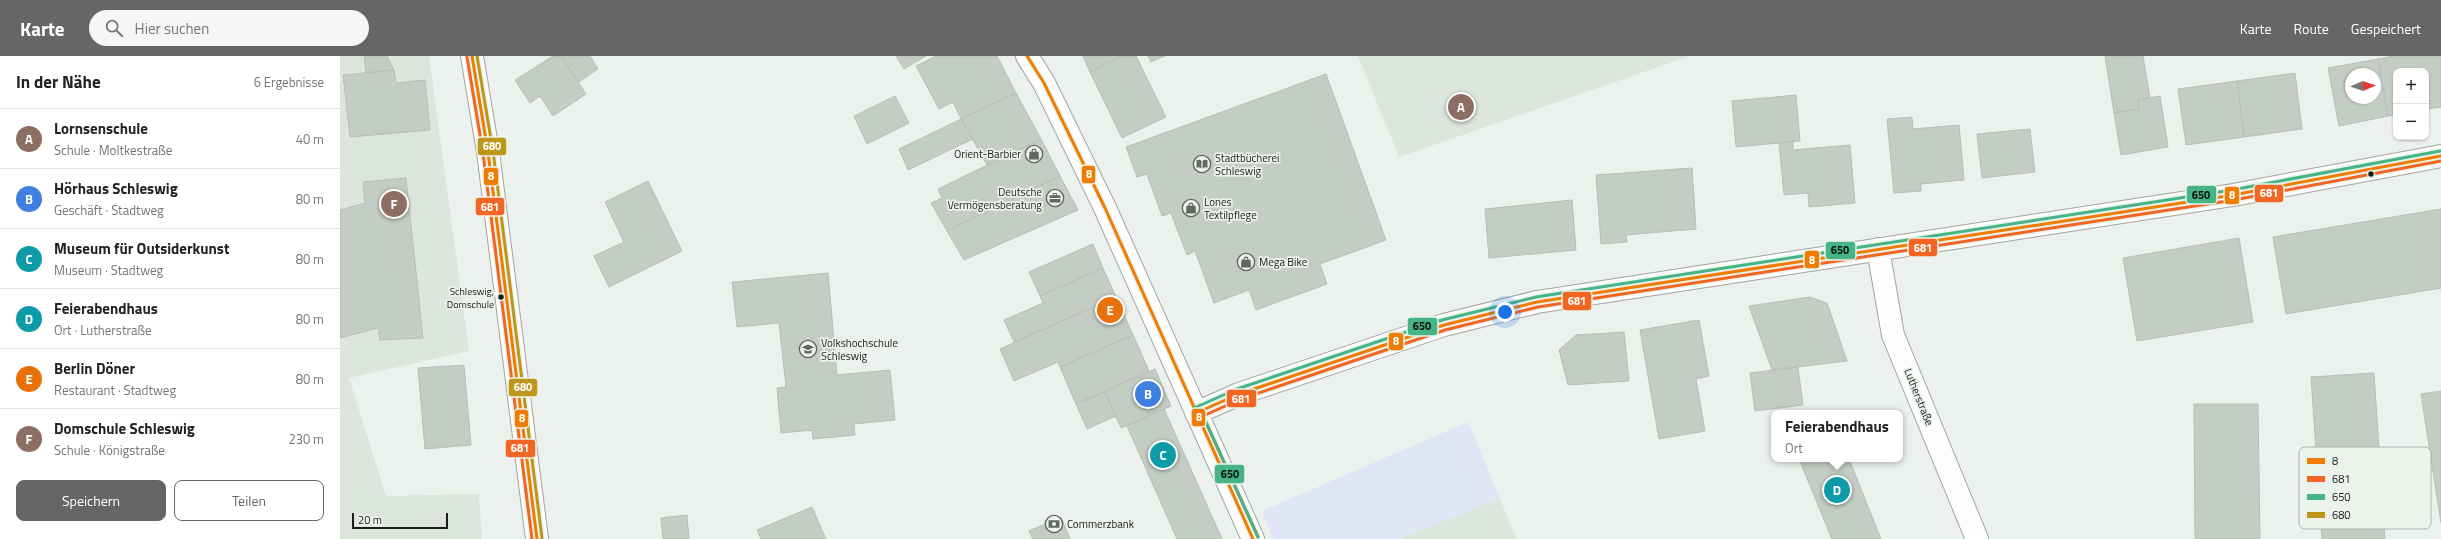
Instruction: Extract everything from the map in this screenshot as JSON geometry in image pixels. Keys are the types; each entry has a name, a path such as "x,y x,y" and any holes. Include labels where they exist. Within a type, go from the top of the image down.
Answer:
{"street":[{"path":"472,56 488,152 537,539"},
{"path":"1027,56 1044,83 1105,208 1253,539"},
{"path":"1196,413 1239,394 1444,325 1530,304 2233,195 2441,156"},
{"name":"Lutherstraße","path":"1878,249 1893,334 1977,539"}],"shaded area":[{"path":"340,56 429,56 469,351 349,378 386,496 479,494 482,539 340,539"},
{"path":"1358,56 1690,56 1399,157"},
{"path":"1468,422 1500,498 1399,539 1273,539 1262,511"},
{"path":"1500,498 1516,539 1399,539"}],"building":[{"path":"364,56 387,56 394,70 366,73"},
{"path":"553,56 561,56 586,94 553,116 540,96 530,103 515,80"},
{"path":"561,56 590,56 598,69 579,82"},
{"path":"896,56 926,56 904,69"},
{"path":"936,56 997,56 1016,93 961,119 953,102 939,109 916,66"},
{"path":"1083,56 1122,56 1090,72"},
{"path":"1122,56 1136,56 1166,117 1122,138 1090,72"},
{"path":"1148,56 1165,56 1151,62"},
{"path":"2105,56 2143,56 2150,98 2138,100 2139,109 2114,113"},
{"path":"2394,56 2441,56 2441,107 2429,109 2429,68 2393,68 2393,115 2388,116 2381,68 2380,68 2378,59"},
{"path":"2378,59 2380,68 2345,68 2345,104 2381,104 2381,76 2388,116 2339,126 2328,68"},
{"path":"394,70 396,83 425,80 430,130 350,137 343,75"},
{"path":"2295,73 2302,129 2244,137 2237,81"},
{"path":"1326,74 1386,240 1320,264 1327,284 1256,310 1249,290 1214,303 1195,251 1187,255 1171,213 1162,216 1147,174 1137,177 1126,147"},
{"path":"2237,81 2244,137 2186,145 2178,89"},
{"path":"1016,93 1041,139 987,165 961,119"},
{"path":"1796,95 1800,141 1736,147 1732,101"},
{"path":"895,96 909,123 867,144 854,116"},
{"path":"2160,96 2168,147 2121,155 2114,113 2139,109 2138,100"},
{"path":"1912,117 1913,129 1959,125 1964,180 1921,184 1921,191 1894,193 1887,119"},
{"path":"961,119 973,139 908,170 899,149"},
{"path":"2030,129 2035,172 1982,178 1977,134"},
{"path":"1041,139 1060,176 947,231 931,203 942,198 938,189"},
{"path":"1793,142 1793,150 1850,145 1855,203 1809,207 1808,193 1784,195 1779,143"},
{"path":"1692,168 1696,229 1626,235 1627,242 1601,244 1596,175"},
{"path":"1060,176 1078,210 964,260 947,231"},
{"path":"406,178 423,338 380,340 378,328 340,338 340,210 365,203 363,182"},
{"path":"648,181 682,251 609,287 594,256 624,242 605,202"},
{"path":"1572,200 1576,250 1489,258 1485,209"},
{"path":"2441,209 2441,288 2286,314 2273,237"},
{"path":"2239,238 2253,322 2137,341 2123,258"},
{"path":"1093,244 1103,268 1040,296 1029,272"},
{"path":"1103,268 1116,297 1014,342 1004,320 1043,303 1040,296"},
{"name":"Volkshochschule Schleswig","path":"828,273 837,375 890,370 895,420 854,424 855,435 813,439 812,430 781,433 777,388 786,387 779,323 737,327 732,282"},
{"path":"1116,297 1133,335 1060,367 1058,362 1014,381 1000,349"},
{"path":"1810,297 1827,303 1847,361 1772,370 1749,306"},
{"path":"1699,320 1709,376 1696,379 1705,431 1659,439 1640,330"},
{"path":"1624,332 1629,381 1568,385 1559,350 1576,335"},
{"path":"1133,335 1149,371 1076,404 1060,367"},
{"path":"464,365 471,445 425,449 418,368"},
{"path":"1798,367 1803,405 1755,411 1750,373"},
{"path":"1155,369 1171,406 1121,428 1105,392"},
{"path":"2374,373 2379,447 2316,447 2311,377"},
{"path":"2441,391 2441,523 2431,458 2431,447 2429,447 2421,394"},
{"path":"1105,392 1116,416 1087,429 1076,404"},
{"path":"2194,404 2258,404 2260,539 2195,539"},
{"path":"1164,409 1222,539 1177,539 1127,426"},
{"path":"1800,462 1850,462 1881,539 1832,539"},
{"path":"812,507 826,539 761,539 757,530"},
{"path":"687,515 689,539 663,539 661,518"},
{"name":"Commerzbank","path":"1061,517 1070,539 1033,539 1029,531"},
{"path":"2321,529 2384,529 2385,539 2322,539"}],"transit line":[{"name":"8","path":"472,56 488,152 537,539"},
{"name":"680","path":"477,56 493,151 542,538"},
{"name":"8","path":"1027,56 1044,83 1105,208 1253,539"},
{"name":"681","path":"467,57 483,153 532,539"},
{"name":"650","path":"1194,408 1237,389 1442,320 1536,297 2232,190 2440,151"},
{"name":"8","path":"1196,413 1239,394 1444,325 1537,302 2233,195 2441,156"},
{"name":"681","path":"1258,537 1203,416 1241,399 1445,330 1538,307 2234,200 2441,161"},
{"name":"650","path":"1201,411 1258,537"}],"place":[{"name":"Lornsenschule","path":"1461,107"},
{"name":"Orient-Barbier","path":"1034,154"},
{"name":"Stadtbücherei Schleswig","path":"1202,164"},
{"name":"Deutsche Vermögensberatung","path":"1055,198"},
{"name":"Domschule Schleswig","path":"394,204"},
{"name":"Lones Textilpflege","path":"1191,208"},
{"name":"Mega Bike","path":"1246,262"},
{"name":"Schleswig, Domschule","path":"501,297"},
{"name":"Berlin Döner","path":"1110,310"},
{"name":"Volkshochschule Schleswig","path":"808,349"},
{"name":"Hörhaus Schleswig","path":"1148,394"},
{"name":"Museum für Outsiderkunst","path":"1163,455"},
{"name":"Feierabendhaus","path":"1837,490"},
{"name":"Commerzbank","path":"1054,524"}]}
